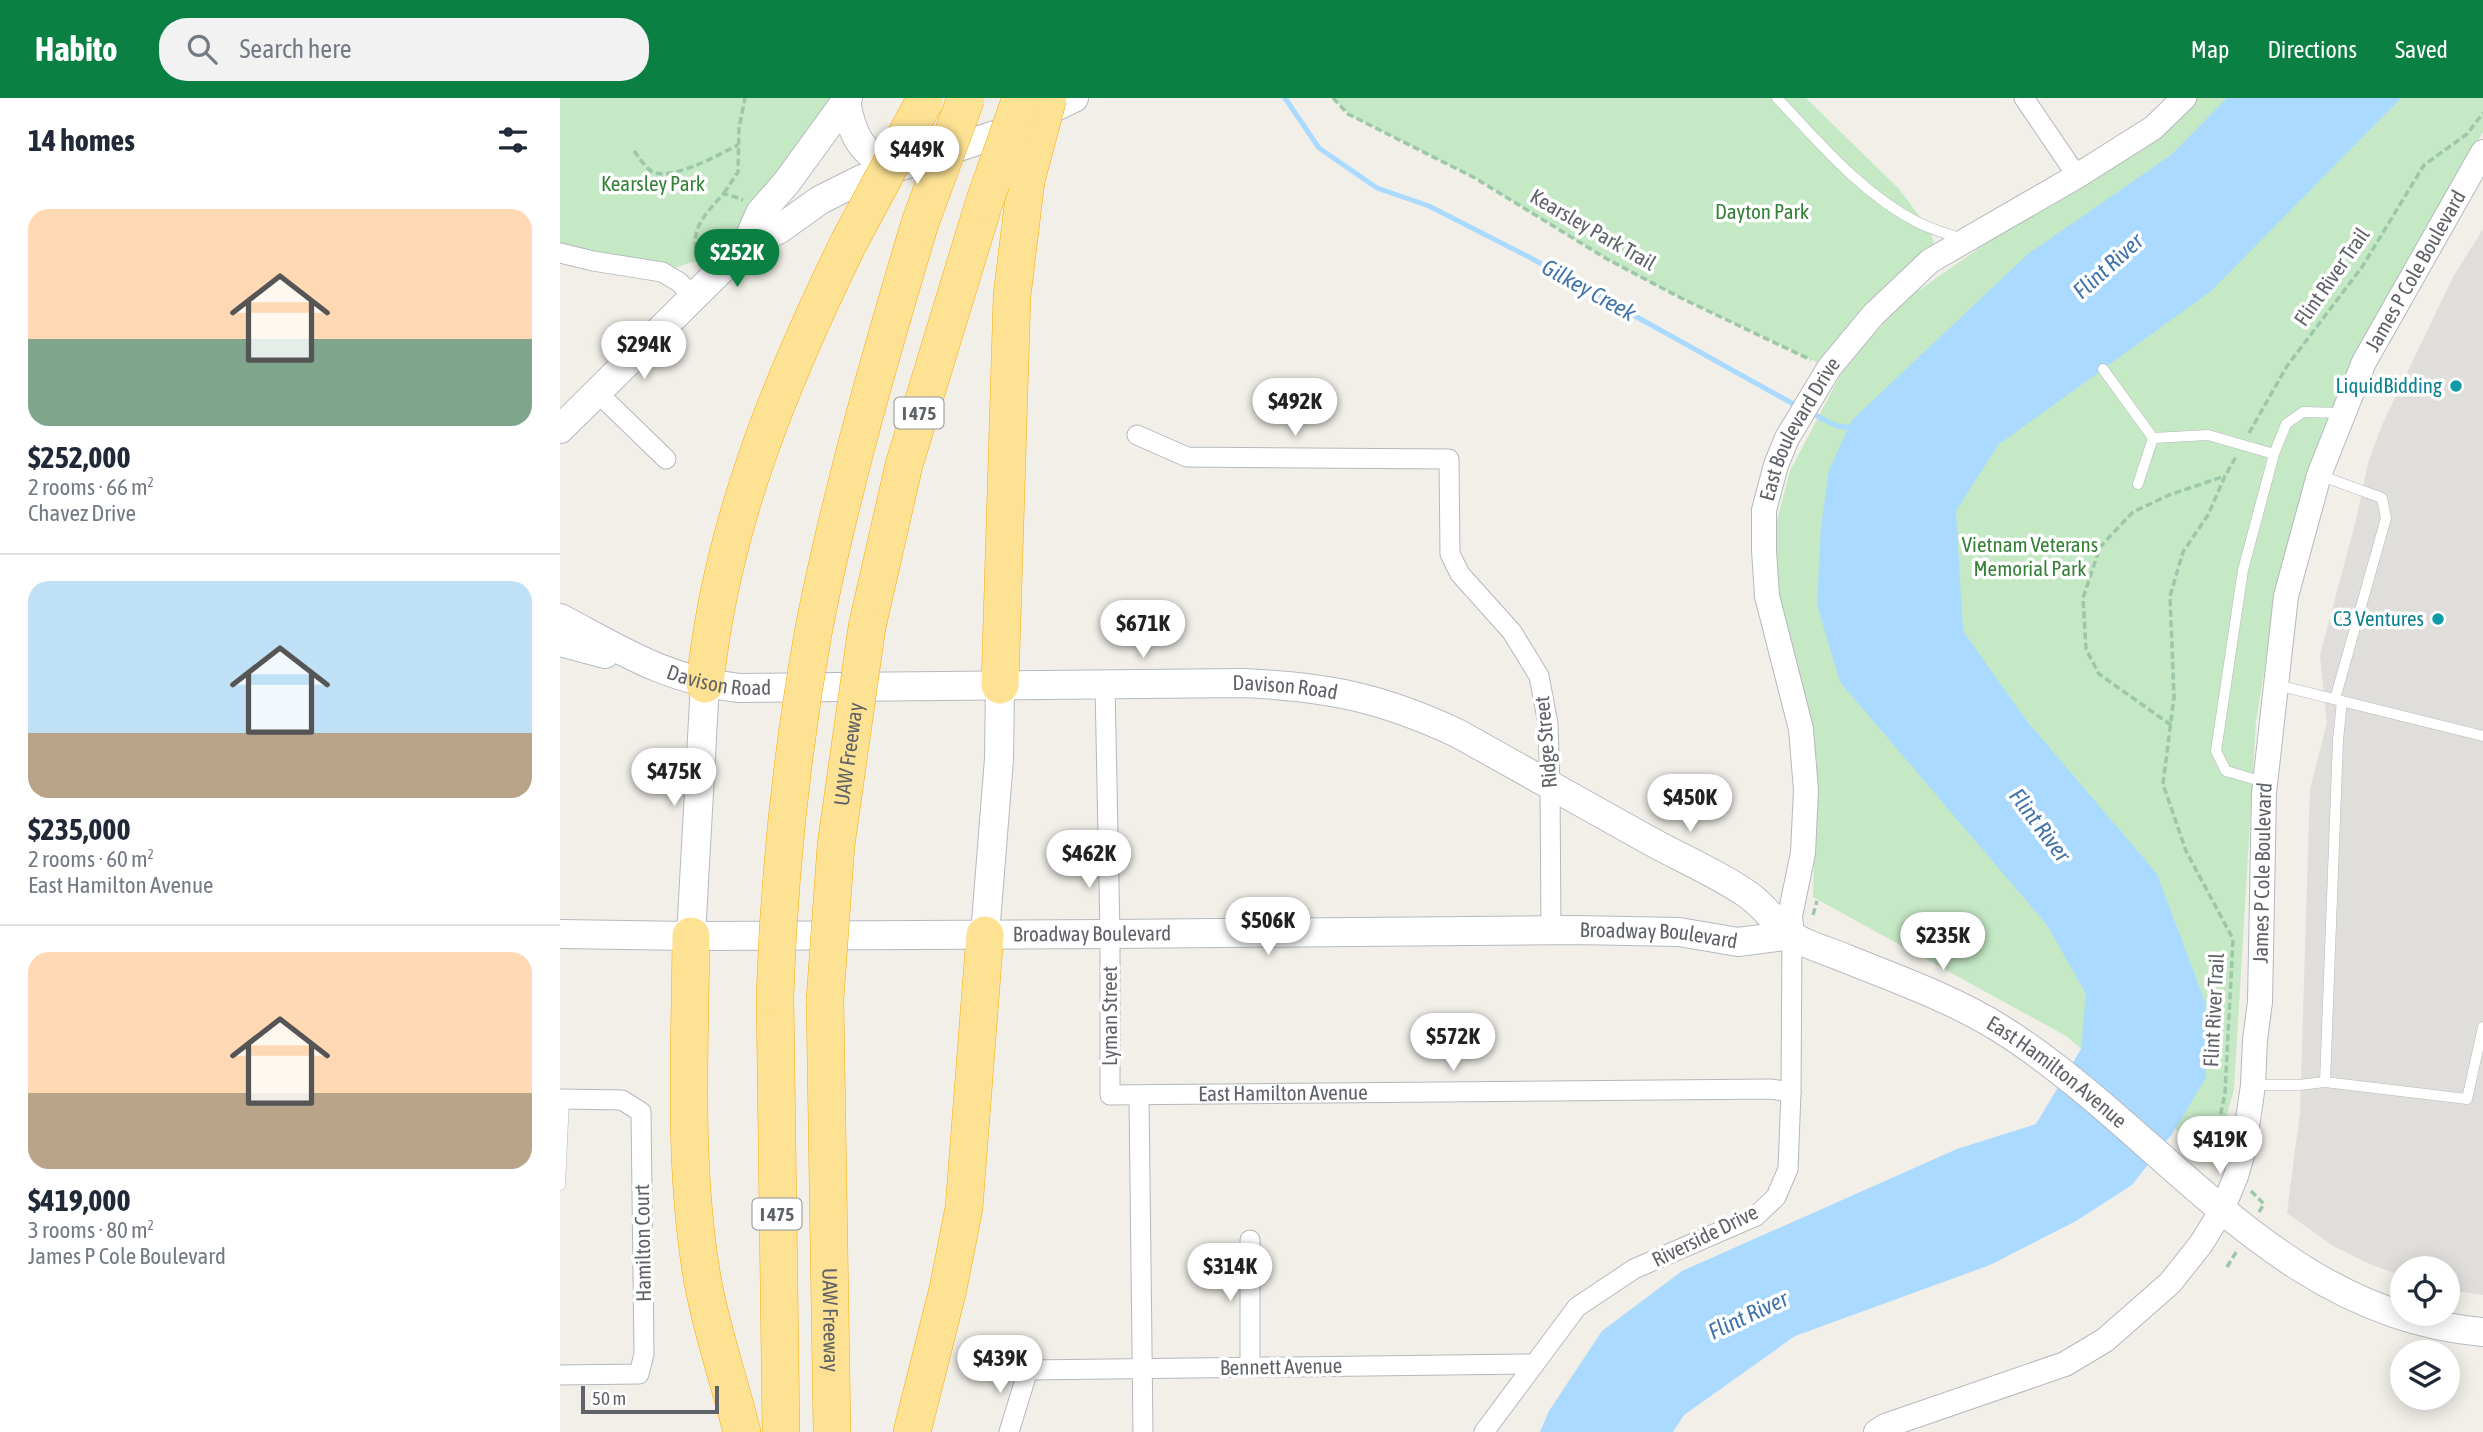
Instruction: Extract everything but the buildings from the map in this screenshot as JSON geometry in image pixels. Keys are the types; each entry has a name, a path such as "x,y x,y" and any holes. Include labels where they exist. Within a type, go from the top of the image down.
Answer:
{"highway":[{"name":"I 475","path":"781,1432 775,996 778,918 800,711 825,575 858,440 920,223 966,98"},
{"name":"UAW Freeway","path":"832,1432 825,1000 836,845 867,627 889,526 911,441 984,202 1021,98"},
{"path":"1000,685 1012,296 1026,181 1048,98"},
{"path":"705,684 720,586 753,466 804,334 849,242 925,100"},
{"path":"912,1432 948,1289 964,1208 985,934"},
{"path":"691,936 688,1139 696,1234 711,1318 742,1432"}],"main road":[{"path":"560,429 746,246 778,230 840,189 892,168 1004,132 1074,98"},
{"path":"847,99 850,124 857,139 877,161 892,168"},
{"path":"746,246 760,213 787,182 847,99"},
{"name":"Davison Road","path":"560,618 649,665 705,684 739,688 1243,683 1317,688 1355,695 1424,717 1457,733 1749,895 1792,935"},
{"path":"560,642 649,665"},
{"path":"691,936 705,684"},
{"path":"985,934 999,759 1000,685"},
{"name":"Broadway Boulevard","path":"560,934 691,936 1551,930 1679,932 1738,942 1792,935"},
{"name":"East Hamilton Avenue","path":"1792,935 1982,1017 2060,1071 2222,1210 2289,1262 2346,1295 2406,1317 2436,1325 2483,1332"}],"street":[{"path":"2024,98 2077,176"},
{"name":"East Boulevard Drive","path":"1792,935 1790,916 1803,853 1806,790 1801,729 1767,596 1764,550 1765,510 1776,465 1787,438 1823,377 1874,315 1924,267 2153,128 2184,98"},
{"name":"James P Cole Boulevard","path":"1876,1432 1885,1426 2065,1364 2105,1340 2170,1283 2201,1244 2222,1210 2244,1148 2253,1085 2260,1002 2265,782 2286,597 2319,475 2364,362 2483,152"},
{"path":"560,253 662,272 679,282 694,298"},
{"path":"598,393 666,459"},
{"name":"Ridge Street","path":"1137,435 1187,457 1449,460 1450,554 1460,574 1512,632 1539,676 1548,724 1551,930"},
{"name":"Lyman Street","path":"1105,685 1110,1095"},
{"name":"Riverside Drive","path":"1484,1432 1577,1307 1634,1269 1756,1216 1776,1197 1788,1169 1792,935"},
{"name":"East Hamilton Avenue","path":"1110,1095 1139,1097 1770,1089 1791,1092"},
{"path":"1139,1097 1143,1432"},
{"name":"Hamilton Court","path":"560,1375 639,1374 645,1354 642,1112 622,1100 562,1099"},
{"path":"1250,1240 1250,1367"},
{"name":"Bennett Avenue","path":"1009,1432 1028,1370 1534,1364"}],"lane":[{"path":"1777,98 1878,198 1918,223 1966,241"},
{"path":"2103,369 2153,438"},
{"path":"2265,782 2227,771 2216,751 2243,570 2274,454 2286,424 2303,412 2343,413"},
{"path":"2153,438 2207,435 2274,454"},
{"path":"2138,484 2153,438"},
{"path":"2319,475 2382,498 2386,518 2338,700 2325,1082"},
{"path":"2277,685 2483,736"},
{"path":"2253,1085 2325,1082 2467,1099 2483,1027"},
{"path":"560,1185 562,1099"}],"path":[{"path":"724,193 738,172 738,145 745,98"},
{"name":"Kearsley Park Trail","path":"1333,98 1348,114 1475,178 1607,259 1823,377"},
{"name":"Flint River Trail","path":"2210,1141 2218,1127 2225,1093 2233,939 2186,851 2163,784 2174,697 2170,596 2183,552 2208,516 2225,476 2287,366 2362,267 2424,165 2467,134 2483,113"},
{"path":"634,151 651,172 662,174 690,167 738,145"},
{"path":"2171,726 2099,674 2087,649 2083,598 2099,547 2133,512 2169,495 2225,476"}],"shaded area":[{"path":"2483,229 2483,1295 2460,1292 2460,1256 2390,1256 2390,1271 2333,1246 2287,1213 2300,1112 2310,789 2327,723 2320,655 2356,520 2368,463 2382,425 2453,277"}],"green space":[{"name":"Kearsley Park","path":"560,98 841,98 746,245 662,272 560,253"},
{"name":"Dayton Park","path":"1333,98 1806,98 1899,189 1930,230 1934,243 1930,261 1829,368 1681,298 1607,259 1475,178 1348,114"},
{"name":"Vietnam Veterans Memorial Park","path":"2194,98 2483,98 2483,132 2414,250 2268,648 2256,721 2234,1089 2219,1143 2196,1146 2066,1036 1813,897 1817,760 1779,596 1775,528 1790,471 1845,366 1905,300"}],"water":[{"name":"Flint River","path":"2227,98 2401,98 2211,291 1998,445 1956,511 1963,631 2026,720 2157,874 2205,1002 2206,1078 2172,1134 2132,1185 2076,1221 1990,1265 1795,1336 1684,1415 1673,1432 1540,1432 1549,1411 1602,1331 1682,1271 1957,1149 2036,1124 2081,1049 2086,994 2047,925 1840,682 1817,605 1821,526 1829,470 1852,420 2028,254 2171,155"}],"waterway":[{"name":"Gilkey Creek","path":"1285,98 1319,148 1377,188 1429,206 1529,257 1797,406"},
{"name":"Gilkey Creek","path":"1809,412 1837,426 1852,428"}],"place":[{"name":"LiquidBidding","path":"2456,386"},
{"name":"C3 Ventures","path":"2438,619"}]}
